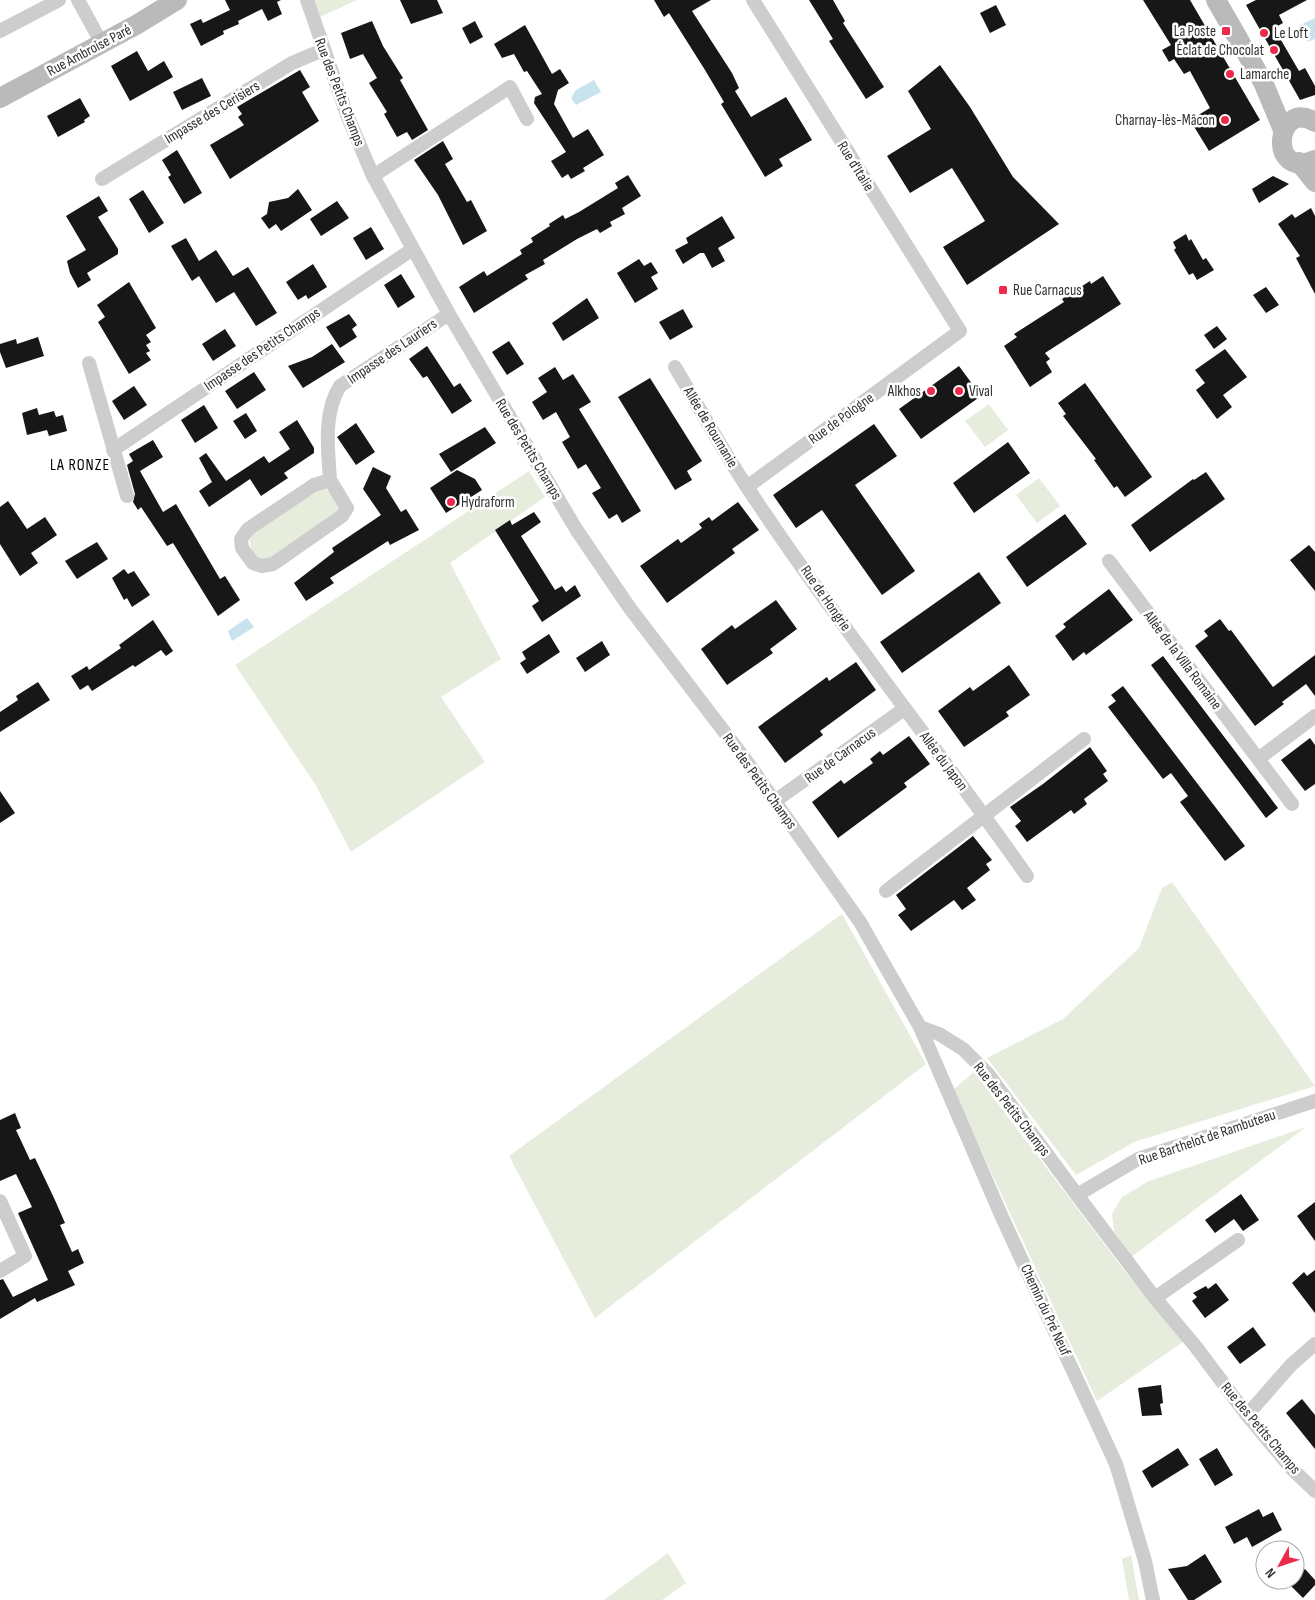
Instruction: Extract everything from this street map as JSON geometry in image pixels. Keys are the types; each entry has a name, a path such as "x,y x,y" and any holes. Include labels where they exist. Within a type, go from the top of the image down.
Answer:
{"main road":[{"name":"Rue Ambroise Paré","path":"0,98 178,0"},
{"path":"1216,0 1263,82 1283,130"},
{"path":"1263,82 1310,119"},
{"path":"1310,119 1292,121 1283,130 1280,144 1290,159 1307,161 1315,182"}],"street":[{"path":"0,32 59,0"},
{"path":"78,0 101,42"},
{"name":"Rue des Petits Champs","path":"306,0 347,116 373,176 449,314 601,567 775,801 860,922 920,1027 939,1034 963,1050 988,1074 1155,1298 1196,1347 1247,1415 1292,1469 1315,1491"},
{"name":"Rue d'Italie","path":"753,0 960,332"},
{"name":"Impasse des Cerisiers","path":"102,179 292,64 323,50"},
{"path":"373,176 510,88 527,119"},
{"name":"Impasse des Petits Champs","path":"113,450 413,249"},
{"name":"Impasse des Lauriers","path":"330,480 314,485 248,529 241,539 242,548 253,563 262,566 273,564 342,516 347,508 330,480 328,430 334,396 340,386 449,314"},
{"name":"Rue de Pologne","path":"747,487 960,332"},
{"path":"89,363 127,496"},
{"name":"Allée de Roumanie","path":"675,367 747,487"},
{"name":"Rue de Hongrie","path":"747,487 904,709"},
{"name":"Allée de la Villa Romaine","path":"1109,561 1292,804"},
{"name":"Rue de Carnacus","path":"775,801 904,709"},
{"name":"Allée du Japon","path":"904,709 984,814 1027,876"},
{"path":"1258,759 1315,716"},
{"path":"886,891 1084,739"},
{"name":"Chemin du Pré Neuf","path":"920,1027 1001,1215 1116,1464 1145,1561 1153,1600"},
{"name":"Rue Barthelot de Rambuteau","path":"1077,1195 1138,1158 1315,1100"},
{"path":"0,1201 25,1256 0,1271"},
{"path":"1155,1298 1238,1240"},
{"path":"1247,1415 1291,1365 1315,1344"}],"green space":[{"path":"313,0 357,0 320,17"},
{"path":"989,404 1008,430 985,447 965,421"},
{"path":"529,471 545,497 450,563 501,659 441,697 485,762 351,852 315,784 235,665"},
{"path":"1039,478 1060,506 1037,523 1016,495"},
{"path":"325,489 332,492 339,508 336,515 269,560 255,555 250,544 251,534 318,491"},
{"path":"1172,882 1315,1086 1134,1142 1076,1175 987,1058 1063,1019 1139,948 1162,888"},
{"path":"842,914 926,1064 595,1318 509,1156"},
{"path":"974,1072 1120,1265 1183,1342 1097,1401 953,1090"},
{"path":"1306,1127 1131,1257 1114,1231 1112,1214 1122,1197 1149,1181"},
{"path":"668,1553 686,1583 662,1600 604,1600"},
{"path":"1131,1555 1139,1600 1129,1600 1122,1559"}],"water":[{"path":"1315,18 1315,39 1307,42 1300,25"},
{"path":"594,80 601,92 576,105 571,98 576,90"},
{"path":"247,618 254,627 232,641 228,631"}],"building":[{"path":"225,0 281,0 277,2 282,14 268,21 262,9 238,21 239,24 223,31 224,34 201,46 190,24 201,19 203,23 230,10"},
{"path":"400,0 437,0 443,13 411,24"},
{"path":"654,0 711,0 692,11 732,73 739,88 735,91 751,117 786,97 812,140 779,159 783,166 765,177 721,104 724,102 705,70 669,13 664,17"},
{"path":"809,0 833,0 845,21 843,23 884,87 866,99 829,41 833,39"},
{"path":"1143,0 1190,0 1260,120 1209,151 1190,120 1210,108 1190,71 1184,74 1174,59 1169,62 1162,50 1171,45"},
{"path":"1256,0 1307,0 1279,15 1283,23 1274,28 1299,71 1305,68 1315,86 1315,95 1300,100 1246,5"},
{"path":"996,5 1006,25 990,33 980,13"},
{"path":"372,21 383,46 403,78 400,80 428,130 412,140 407,132 397,137 384,114 387,112 369,83 377,78 363,54 350,59 341,33"},
{"path":"475,21 483,37 470,44 462,28"},
{"path":"525,25 552,74 560,69 569,83 558,90 554,104 573,138 588,129 604,155 583,168 585,171 571,179 568,174 562,178 551,161 566,152 534,103 535,97 542,94 527,71 524,72 514,54 502,58 494,44"},
{"path":"137,51 148,71 164,61 173,77 130,101 111,66"},
{"path":"940,65 970,107 1013,177 1059,224 967,285 943,247 985,221 952,168 910,193 887,156 931,129 908,91"},
{"path":"300,70 310,87 302,92 319,121 230,179 210,145 244,125 238,117 242,114 237,107"},
{"path":"202,78 211,96 182,110 173,92"},
{"path":"80,98 90,116 84,120 85,122 58,137 47,116"},
{"path":"443,141 453,159 445,164 467,202 471,200 487,231 463,245 438,195 414,160"},
{"path":"177,150 202,193 184,204 168,177 171,175 162,160"},
{"path":"628,175 641,196 622,208 625,214 610,222 612,226 600,233 597,229 543,260 545,264 525,275 528,279 474,313 459,287 484,271 487,276 522,254 520,250 533,242 531,238 550,226 549,224 563,215 565,219 579,212 618,188 615,183"},
{"path":"1273,176 1289,184 1259,203 1252,189"},
{"path":"298,189 312,210 281,231 276,224 269,229 261,218 267,214 269,202 288,198"},
{"path":"143,190 164,223 149,233 129,199"},
{"path":"99,196 108,211 98,217 118,249 118,254 87,273 91,280 78,288 70,273 67,261 86,250 66,216"},
{"path":"337,201 349,218 321,236 310,219"},
{"path":"1311,208 1315,216 1315,294 1296,258 1300,256 1278,224 1292,214 1295,218"},
{"path":"722,216 735,238 718,248 725,261 712,268 704,253 700,253 683,264 675,250 688,243 686,238"},
{"path":"371,227 384,249 366,260 353,238"},
{"path":"1186,234 1203,260 1206,258 1214,270 1197,280 1193,273 1189,275 1174,250 1176,248 1173,242"},
{"path":"186,238 199,261 216,250 233,276 248,267 277,313 256,326 234,292 216,303 199,276 192,281 171,246"},
{"path":"639,259 644,266 651,262 658,273 651,277 658,289 635,303 617,273"},
{"path":"313,264 327,287 308,299 306,295 298,300 286,282"},
{"path":"401,274 415,297 398,308 384,285"},
{"path":"1103,276 1121,304 1045,353 1050,359 1046,362 1052,372 1030,387 1004,346 1017,337 1014,334 1064,302 1062,299 1090,281 1091,284"},
{"path":"129,282 156,328 146,335 151,342 146,345 150,351 146,353 151,360 129,374 98,322 105,317 97,305"},
{"path":"1266,287 1279,305 1266,313 1253,295"},
{"path":"587,298 599,318 563,341 552,323"},
{"path":"683,309 693,327 670,340 659,322"},
{"path":"349,314 357,325 352,329 357,337 340,348 326,327"},
{"path":"1217,326 1227,339 1214,349 1204,335"},
{"path":"225,329 236,346 213,361 202,344"},
{"path":"38,337 44,356 6,368 0,352 0,344 16,339 17,344"},
{"path":"509,341 524,364 507,375 492,352"},
{"path":"332,344 345,362 303,388 288,366 312,357"},
{"path":"427,346 454,387 460,383 472,401 452,414 427,376 423,378 409,359"},
{"path":"1225,349 1247,377 1223,395 1232,407 1217,419 1196,390 1205,383 1195,370"},
{"path":"959,366 981,396 921,439 899,409"},
{"path":"555,367 563,380 573,374 591,402 579,409 641,511 622,523 617,514 609,519 592,493 601,488 586,464 578,469 562,442 570,437 556,412 543,420 532,402 547,392 538,378"},
{"path":"254,372 266,390 237,409 225,391"},
{"path":"650,378 702,461 687,471 692,480 675,490 618,397"},
{"path":"1085,383 1152,477 1125,497 1117,486 1114,488 1094,460 1096,459 1063,416 1066,414 1058,403"},
{"path":"134,386 147,405 124,420 112,401"},
{"path":"204,405 218,428 195,443 181,420"},
{"path":"37,408 39,415 54,411 56,417 63,415 67,431 49,436 47,430 27,435 22,413"},
{"path":"246,413 257,431 245,439 233,421"},
{"path":"297,420 314,448 314,453 284,473 288,478 261,496 250,479 209,507 199,491 212,482 199,458 206,453 226,481 264,456 269,463 290,449 279,432"},
{"path":"356,423 375,452 356,465 337,437"},
{"path":"874,424 897,456 855,485 915,571 882,595 822,510 796,528 773,495"},
{"path":"485,427 496,443 451,472 439,454"},
{"path":"153,440 163,457 140,471 163,512 176,504 220,579 225,576 240,600 218,616 173,543 167,546 141,507 138,510 133,502 135,494 127,465 133,461 129,454"},
{"path":"1008,442 1030,473 974,513 953,483"},
{"path":"373,467 391,476 386,488 401,512 406,509 419,530 390,545 388,541 330,578 334,583 306,601 294,583 334,552 332,548 381,515 363,489"},
{"name":"Hydraform","path":"457,470 475,479 482,490 446,513 430,488"},
{"path":"1206,472 1225,499 1150,552 1131,525 1193,479"},
{"path":"8,501 27,529 45,517 57,535 31,553 38,563 20,576 0,544 0,507"},
{"path":"738,502 759,530 732,549 735,553 667,603 640,566 678,539 681,543 702,528 699,524 709,517 712,521"},
{"path":"534,512 541,522 521,536 555,590 562,586 566,592 575,585 581,596 542,622 532,606 539,601 495,530 510,520 512,525"},
{"path":"1065,514 1087,544 1027,587 1006,557"},
{"path":"97,542 108,559 77,579 65,561"},
{"path":"1309,545 1315,552 1315,591 1290,560"},
{"path":"124,569 128,574 134,571 150,595 132,607 127,598 124,600 112,578"},
{"path":"979,572 1001,603 902,673 880,642"},
{"path":"1109,589 1133,620 1086,655 1084,652 1073,661 1055,636 1066,627 1063,624"},
{"path":"776,600 797,629 770,649 773,653 727,685 701,649 732,625 735,629"},
{"path":"1220,619 1229,631 1231,630 1273,687 1315,655 1315,696 1306,684 1255,726 1195,646 1208,636 1204,631"},
{"path":"153,620 173,651 166,656 161,650 92,691 88,685 80,690 71,676 87,666 89,670 121,648 119,645"},
{"path":"549,634 560,652 527,674 520,663 526,659 522,652"},
{"path":"602,641 610,655 585,672 576,658"},
{"path":"1163,656 1278,808 1266,818 1151,665"},
{"path":"856,662 876,690 820,731 823,735 785,763 758,727 827,677 829,681"},
{"path":"1009,665 1030,695 1006,712 1009,716 964,747 938,711 970,687 973,691"},
{"path":"38,682 50,700 0,732 0,712 18,700 16,696"},
{"path":"1123,686 1245,846 1225,861 1180,802 1188,796 1171,773 1163,779 1108,707 1116,701 1111,695"},
{"path":"909,736 930,764 904,783 907,787 838,838 812,802 841,780 844,784 873,763 870,759 880,751 883,755"},
{"path":"1310,738 1315,745 1315,784 1305,791 1281,760"},
{"path":"1090,747 1107,771 1103,774 1108,781 1084,799 1087,804 1074,814 1071,810 1027,842 1015,826 1021,821 1010,807"},
{"path":"0,791 15,813 0,823"},
{"path":"973,836 992,860 986,864 990,870 967,888 976,900 962,910 954,900 911,931 898,915 906,909 896,895"},
{"path":"15,1113 21,1128 16,1130 30,1160 35,1158 54,1198 65,1223 60,1225 72,1252 78,1249 84,1263 68,1271 75,1285 37,1302 35,1298 0,1319 0,1280 3,1279 13,1297 48,1280 18,1213 32,1207 16,1174 0,1181 0,1120"},
{"path":"1241,1194 1259,1220 1243,1231 1234,1219 1215,1233 1205,1220"},
{"path":"1315,1202 1315,1241 1297,1216"},
{"path":"1315,1270 1315,1313 1292,1283 1304,1272 1307,1276"},
{"path":"1216,1283 1229,1300 1205,1318 1192,1301 1197,1297 1193,1293 1206,1286 1208,1289"},
{"path":"1253,1327 1266,1345 1240,1364 1227,1347"},
{"path":"1161,1385 1163,1403 1160,1404 1162,1415 1142,1416 1138,1388"},
{"path":"1302,1399 1315,1415 1315,1449 1286,1413"},
{"path":"1178,1448 1189,1465 1152,1488 1142,1471"},
{"path":"1217,1448 1233,1475 1215,1486 1199,1459"},
{"path":"1259,1509 1263,1517 1273,1512 1282,1530 1264,1540 1255,1540 1255,1545 1252,1547 1247,1537 1234,1544 1225,1527"},
{"path":"1205,1554 1222,1582 1194,1600 1188,1600 1168,1569 1187,1566"},
{"path":"1305,1569 1315,1580 1315,1585 1303,1598 1295,1590 1305,1590"}],"place":[{"name":"La Poste","path":"1226,31"},
{"name":"Le Loft","path":"1264,33"},
{"name":"Éclat de Chocolat","path":"1274,50"},
{"name":"Lamarche","path":"1230,74"},
{"name":"Charnay-lès-Mâcon","path":"1225,120"},
{"name":"Rue Carnacus","path":"1003,290"},
{"name":"Alkhos","path":"931,391"},
{"name":"Vival","path":"959,391"},
{"name":"Hydraform","path":"451,502"}],"district":[{"name":"LA RONZE","path":"80,464"}]}
